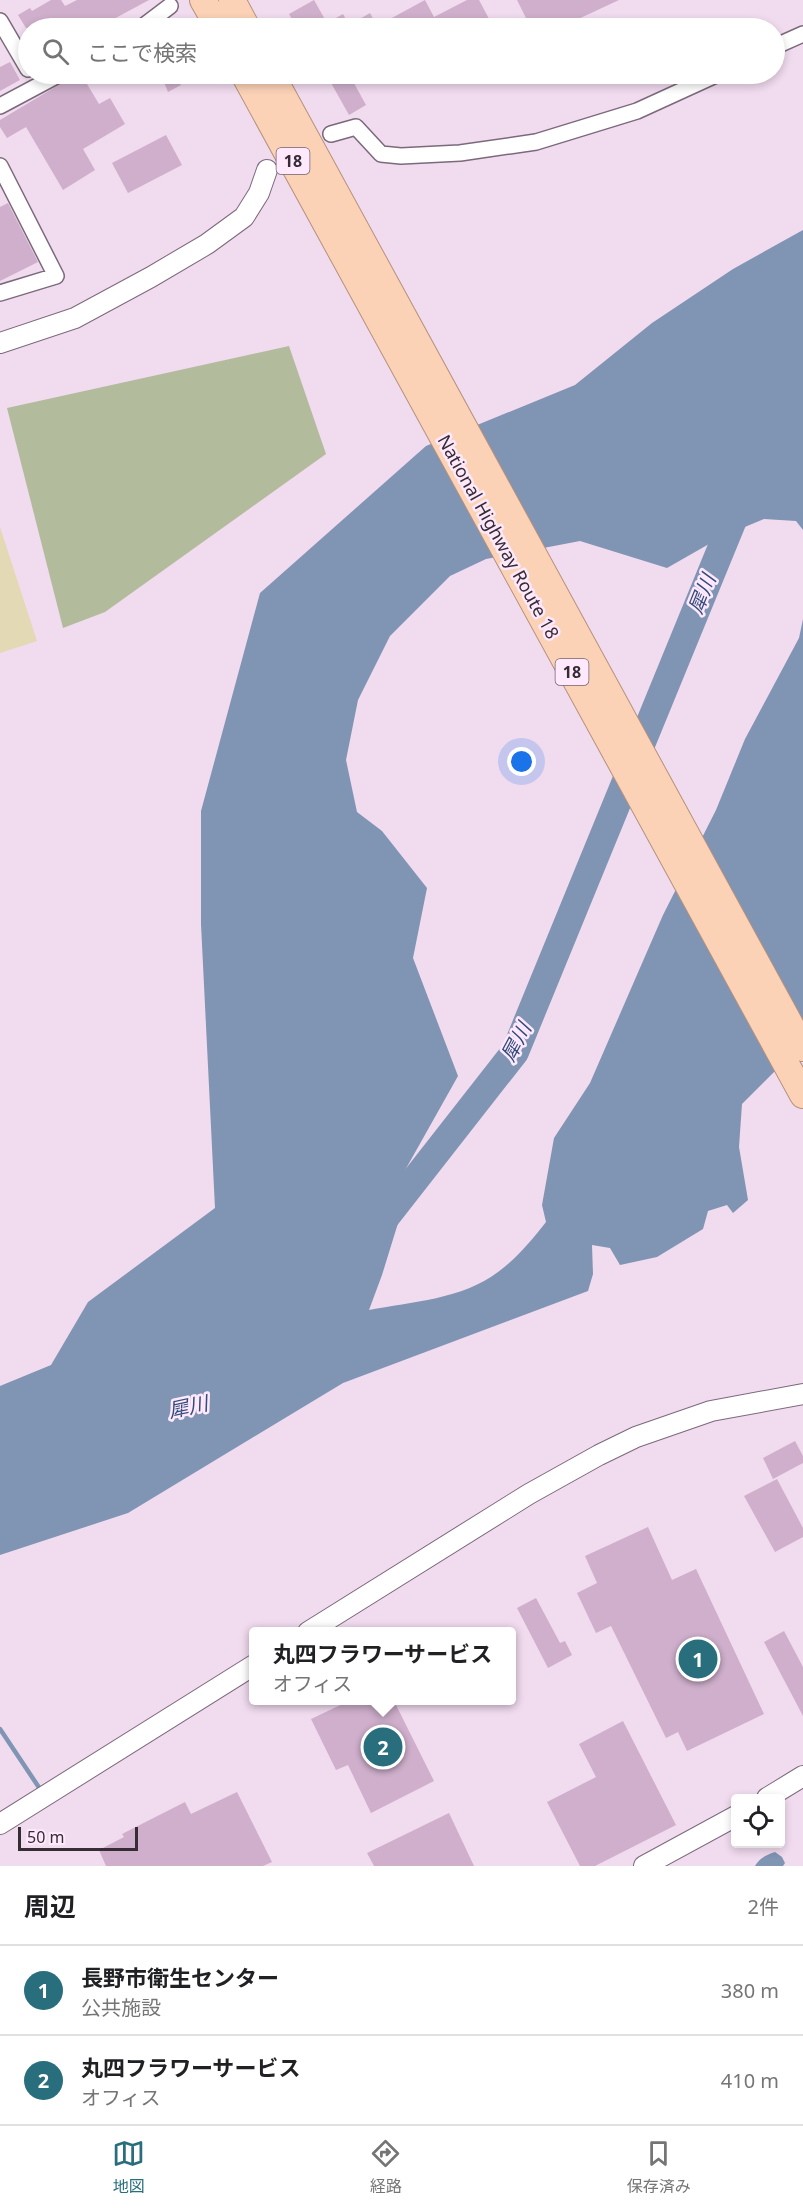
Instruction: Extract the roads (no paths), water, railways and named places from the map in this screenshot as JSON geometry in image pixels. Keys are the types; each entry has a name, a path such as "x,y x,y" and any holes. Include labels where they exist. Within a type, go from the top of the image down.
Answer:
{"highway":[{"path":"203,0 213,18"},
{"path":"232,0 242,18"},
{"name":"National Highway Route 18","path":"250,84 352,246 803,1048"},
{"name":"National Highway Route 18","path":"276,84 352,246 803,1095"}],"street":[{"path":"154,18 170,6"},
{"path":"0,21 18,52"},
{"path":"785,42 803,34"},
{"path":"0,106 29,84"},
{"path":"331,134 356,127 381,154 401,156 460,153 536,142 637,111 696,84"},
{"path":"0,166 56,276 0,293"},
{"path":"0,343 75,318 152,277 207,244 244,217 259,193 267,170"},
{"path":"316,1627 529,1494 636,1437 711,1412 803,1394"},
{"path":"0,1824 249,1668"},
{"path":"773,1794 803,1776"},
{"path":"645,1866 731,1818"}],"water":[{"path":"803,230 803,530 796,521 764,519 723,536 667,568 580,541 486,559 450,576 390,636 358,700 346,760 357,812 382,831 427,888 413,958 458,1076 399,1181 403,1207 369,1310 453,1294 484,1281 512,1261 546,1222 542,1205 554,1138 590,1083 663,915 716,810 745,739 799,638 803,619 803,1025 775,1071 742,1104 739,1147 748,1200 733,1213 727,1205 708,1211 703,1229 657,1257 620,1265 610,1248 592,1245 593,1274 588,1291 343,1383 128,1513 0,1555 0,1386 51,1365 88,1302 215,1208 201,924 201,811 260,593 426,446 575,385 652,323 733,269"},
{"path":"775,1852 782,1857 785,1863 783,1866 755,1866 763,1857"}],"waterway":[{"name":"犀川","path":"378,1227 515,1052 742,498"},
{"path":"0,1729 40,1789"}],"place":[{"name":"長野市衛生センター","path":"698,1659"},
{"name":"丸四フラワーサービス","path":"383,1747"}]}
